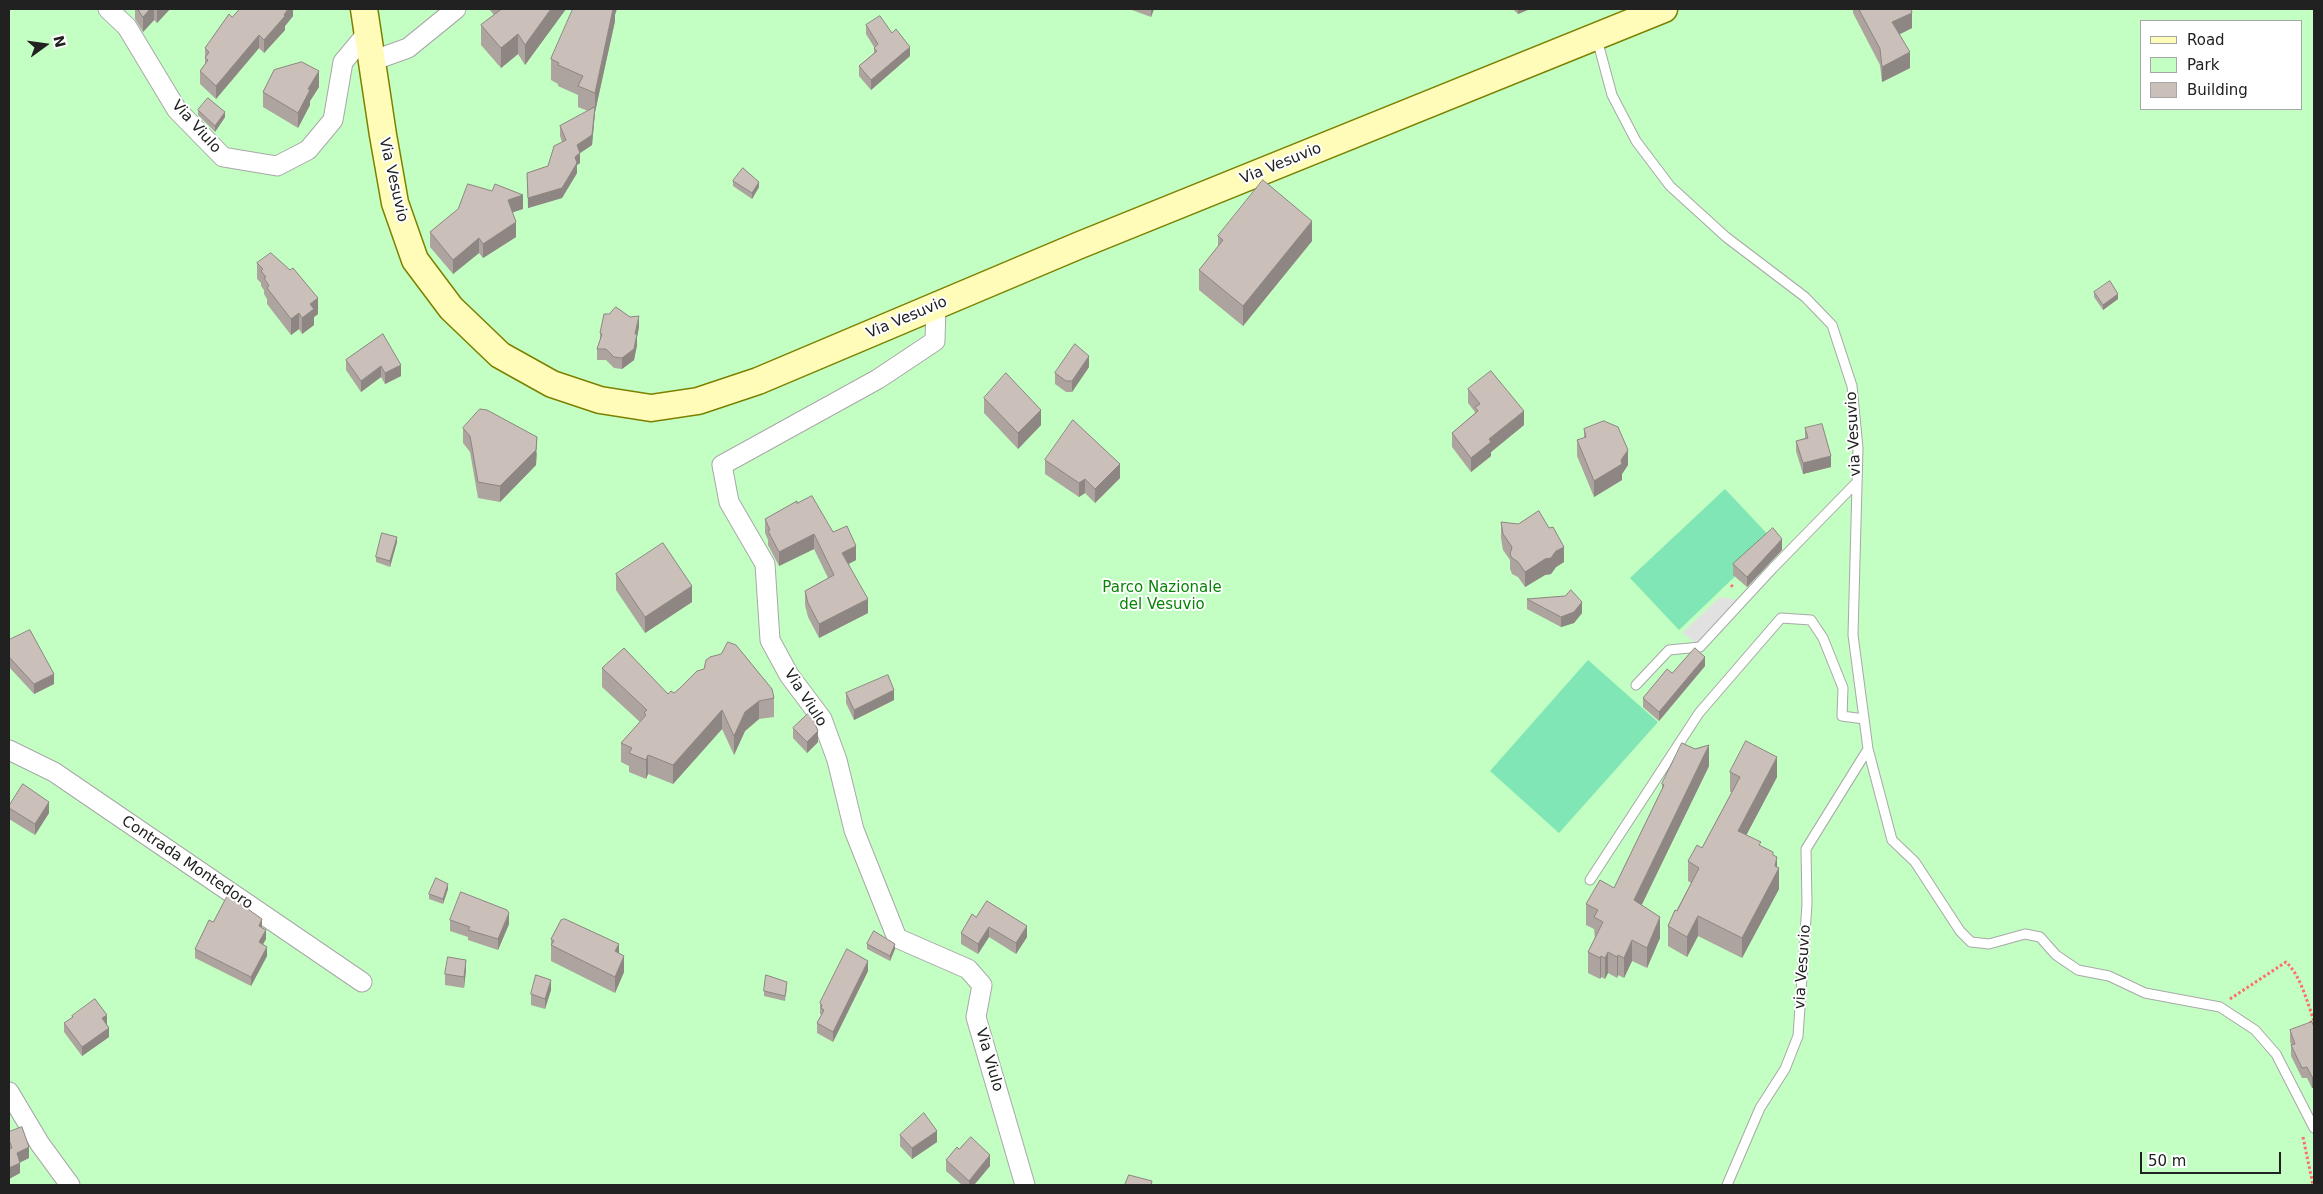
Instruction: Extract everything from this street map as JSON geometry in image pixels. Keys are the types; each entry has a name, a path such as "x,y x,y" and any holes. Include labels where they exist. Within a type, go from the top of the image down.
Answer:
{"street":[{"name":"Via Viulo","path":"108,9 127,27 177,110 223,157 278,166 308,150 333,120 343,62 366,20"},
{"path":"372,61 408,48 456,9"},
{"name":"Via Vesuvio","path":"366,20 395,203 415,260 451,308 500,354 552,384 600,400 652,408 698,401 758,380 1664,9"},
{"name":"Via Viulo","path":"936,306 935,341 878,379 722,465 729,502 765,564 770,640 789,674 822,719 837,760 854,830 896,938 968,969 982,985 976,1017 1025,1185"},
{"name":"Contrada Montedoro","path":"9,750 54,772 362,982"},
{"path":"9,1092 40,1144 70,1185"}],"lane":[{"name":"via Vesuvio","path":"1596,36 1612,95 1636,141 1670,186 1726,237 1806,297 1832,325 1852,386 1858,448 1853,635 1868,749 1892,840 1915,862 1960,931 1971,942 1989,944 2025,934 2040,937 2056,955 2078,970 2109,976 2145,993 2220,1007"},
{"path":"1636,685 1669,650 1700,648 1772,568 1857,482"},
{"path":"1590,880 1699,712 1781,618 1811,620 1823,638 1842,688 1842,716 1864,719"},
{"name":"via Vesuvio","path":"1727,1185 1760,1108 1785,1070 1798,1036 1807,904 1806,849 1868,749"},
{"path":"2220,1007 2255,1030 2276,1054 2314,1128"}],"path":[{"path":"2220,1007 2286,962 2293,968 2314,1022 2309,1023"}],"green space":[{"name":"Parco Nazionale del Vesuvio","path":"9,9 2314,9 2314,1185 9,1185"},
{"path":"1725,489 1773,540 1679,630 1630,578"},
{"path":"1588,660 1658,722 1559,833 1490,771"}],"shaded area":[{"path":"1720,597 1738,600 1698,644 1682,633"}],"building":[{"path":"138,9 150,9 143,17"},
{"path":"240,9 288,9 285,16 264,40 259,35 216,86 200,71 208,60 205,58 209,52 205,48 229,14 232,17"},
{"path":"502,9 551,9 525,45 518,34 501,48 481,25"},
{"path":"573,9 613,9 595,93 578,86 583,76 558,65 559,63 551,59"},
{"path":"1859,9 1911,9 1912,13 1892,22 1910,52 1882,67 1880,49"},
{"path":"880,16 892,33 896,29 910,47 871,80 859,66 877,51 874,48 878,44 866,25"},
{"path":"302,62 319,71 308,89 310,90 298,113 263,92 274,70"},
{"path":"208,98 225,112 215,126 198,110"},
{"path":"595,107 592,135 577,145 580,153 575,157 577,163 562,188 528,198 527,173 548,166 554,146 566,140 560,126"},
{"path":"743,168 759,182 752,193 733,181"},
{"path":"1263,180 1312,221 1243,306 1199,270 1223,240 1218,236"},
{"path":"468,184 492,191 495,184 523,195 508,200 516,222 483,244 479,238 453,260 430,232 458,209"},
{"path":"271,253 290,270 293,268 318,298 310,304 314,309 302,318 299,313 291,319 267,288 269,286 264,278 266,277 261,271 263,269 257,263"},
{"path":"2110,281 2118,294 2103,305 2094,292"},
{"path":"616,307 630,317 639,316 634,349 622,358 614,357 606,349 597,349 602,334 600,333 604,314 609,314"},
{"path":"383,334 401,365 385,373 381,366 361,381 346,360"},
{"path":"1075,344 1089,356 1072,381 1066,381 1055,373"},
{"path":"1491,371 1524,411 1489,439 1491,442 1471,458 1452,433 1478,411 1475,407 1480,404 1468,389"},
{"path":"1006,373 1041,410 1018,433 984,398"},
{"path":"480,409 487,410 537,437 536,450 500,486 478,482 470,436 463,428"},
{"path":"1073,420 1120,464 1095,489 1085,479 1079,483 1045,460"},
{"path":"1604,421 1618,427 1628,450 1621,460 1622,464 1594,481 1577,440 1586,437 1584,429"},
{"path":"1822,424 1831,456 1803,463 1796,441 1808,438 1805,428"},
{"path":"812,496 833,532 847,526 856,546 842,553 868,599 819,624 808,603 805,591 834,575 814,534 779,552 768,531 770,530 765,519 797,501 797,503"},
{"path":"1539,511 1549,528 1553,527 1564,547 1556,551 1551,558 1545,559 1525,572 1510,554 1512,547 1503,534 1501,522 1518,524"},
{"path":"1773,528 1782,539 1747,577 1733,564"},
{"path":"382,533 397,537 390,561 376,557"},
{"path":"663,543 692,586 645,617 616,574"},
{"path":"1571,590 1582,602 1574,612 1561,617 1527,599 1565,596"},
{"path":"30,630 54,674 34,684 9,657 9,640"},
{"path":"728,642 736,645 772,689 774,698 759,701 745,712 734,736 722,710 673,765 648,755 646,760 629,753 632,748 621,743 646,715 644,713 647,710 602,668 624,648 668,694 671,691 674,693 697,671 704,669 706,660 721,654"},
{"path":"1695,648 1705,657 1659,712 1643,698 1667,669 1672,673"},
{"path":"888,675 894,690 854,710 846,693"},
{"path":"810,712 818,731 807,742 793,728"},
{"path":"1746,741 1777,757 1738,831 1761,842 1759,845 1773,852 1773,855 1777,857 1775,866 1779,868 1742,938 1698,916 1687,937 1668,926 1699,868 1688,861 1697,845 1702,848 1740,777 1730,772"},
{"path":"1682,743 1695,749 1709,745 1634,900 1660,917 1647,948 1632,940 1624,958 1618,955 1617,957 1608,952 1605,958 1601,956 1600,958 1588,952 1603,922 1594,917 1598,910 1586,904 1600,880 1614,888 1664,785 1662,784"},
{"path":"23,784 49,802 35,824 9,808"},
{"path":"436,878 448,884 443,899 429,894"},
{"path":"461,892 507,910 509,913 498,939 468,930 470,927 450,920"},
{"path":"228,895 262,919 259,926 266,930 259,942 267,947 251,977 195,949 209,920 213,922"},
{"path":"987,901 1027,926 1016,943 989,927 978,944 961,933 972,914 976,917"},
{"path":"565,919 619,944 615,951 624,956 615,977 551,945 554,941 551,939 561,920"},
{"path":"874,931 895,944 890,956 867,944"},
{"path":"847,949 868,961 833,1032 817,1023 824,1010 821,1008 822,1005 820,1003"},
{"path":"448,957 466,960 464,977 445,974"},
{"path":"536,975 551,980 545,999 531,994"},
{"path":"766,975 787,982 785,996 764,991"},
{"path":"95,999 107,1015 102,1018 109,1028 82,1047 64,1023"},
{"path":"2312,1022 2314,1027 2314,1077 2312,1077 2307,1067 2302,1068 2291,1045 2295,1044 2290,1030"},
{"path":"924,1113 937,1131 912,1148 900,1135"},
{"path":"22,1127 29,1147 17,1153 20,1163 9,1168 9,1149 12,1148 9,1132"},
{"path":"971,1137 990,1155 969,1181 946,1160 957,1147 959,1149"},
{"path":"1129,1175 1152,1181 1151,1185 1125,1185"}]}
